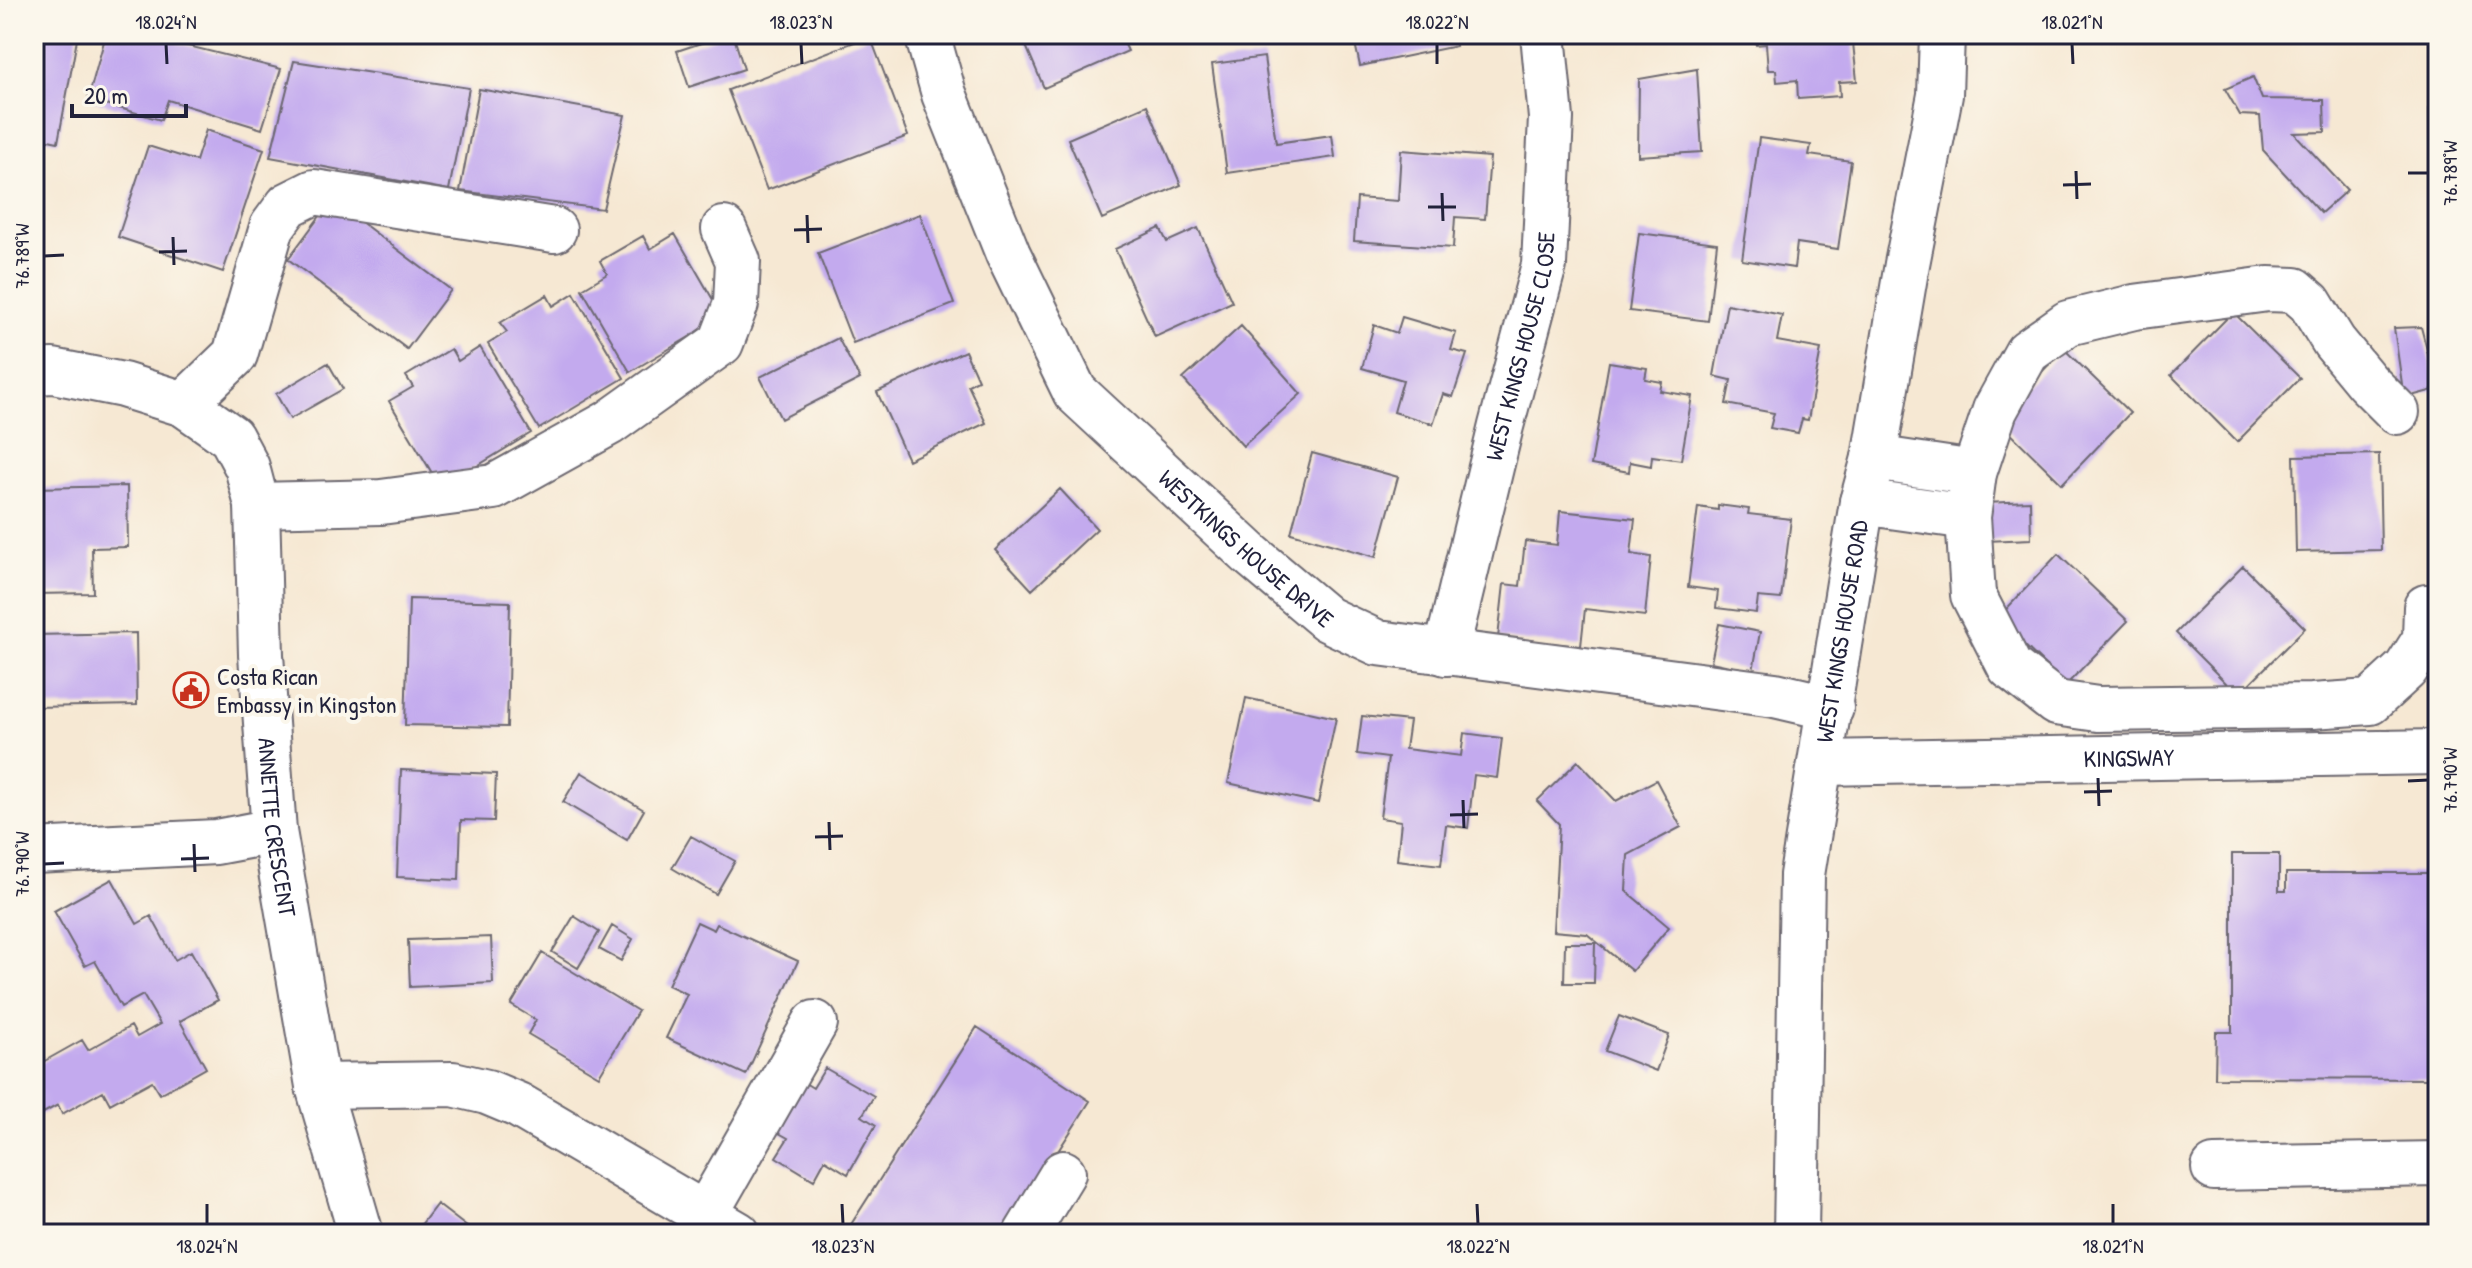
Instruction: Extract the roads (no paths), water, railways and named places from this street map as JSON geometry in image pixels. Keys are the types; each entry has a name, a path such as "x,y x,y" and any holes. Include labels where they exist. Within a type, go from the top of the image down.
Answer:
{"street":[{"name":"WESTKINGS HOUSE DRIVE","path":"927,34 944,94 1008,254 1075,392 1251,555 1327,619 1378,643 1775,695 1831,708"},
{"name":"WEST KINGS HOUSE CLOSE","path":"1446,653 1544,265 1551,118 1543,34"},
{"name":"WEST KINGS HOUSE ROAD","path":"1796,1234 1802,875 1862,502 1874,458 1940,95 1942,34"},
{"path":"184,404 235,355 272,227 288,205 314,192 554,230"},
{"path":"257,505 381,502 494,487 609,423 721,343 736,304 738,261 724,229"},
{"path":"2397,412 2367,382 2334,342 2310,303 2295,290 2268,289 2134,307 2068,323 2027,352 1995,410 1974,473 1968,517 1973,595 2010,667 2056,703 2098,709 2312,706 2370,702 2406,669 2425,639 2426,607"},
{"name":"ANNETTE CRESCENT","path":"34,372 53,371 123,385 184,404 231,437 247,467 257,505 261,655 274,831 318,1086 361,1234"},
{"path":"1874,458 1974,473"},
{"path":"1862,502 1968,517"},
{"name":"KINGSWAY","path":"1821,763 2438,752"},
{"path":"34,851 216,842 274,831"},
{"path":"318,1086 453,1084 487,1092 518,1105 721,1224 815,1023"},
{"path":"2214,1168 2438,1164"},
{"path":"1026,1234 1063,1173"}],"place":[{"name":"Costa Rican Embassy in Kingston","path":"191,690"}]}
